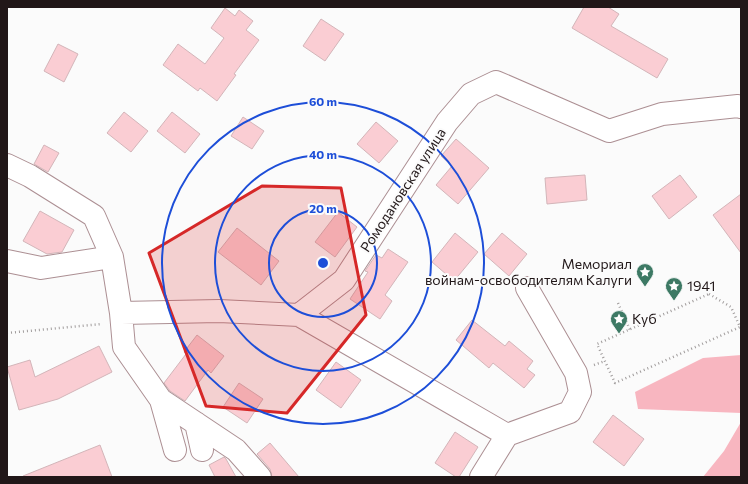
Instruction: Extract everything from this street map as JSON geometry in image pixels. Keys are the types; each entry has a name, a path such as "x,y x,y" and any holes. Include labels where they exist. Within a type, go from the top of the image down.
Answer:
{"street":[{"name":"Ромодановская улица","path":"299,315 344,280 447,122 471,94 496,82 609,131 662,114 738,106 741,107"},
{"path":"7,165 30,176 94,216 112,258 121,313 124,347 161,400 176,450"},
{"path":"7,261 41,268 112,258"},
{"path":"482,477 507,435 570,412 580,392 576,373 527,288"},
{"path":"121,313 219,311 299,315 507,435"},
{"path":"161,400 236,450 260,477"},
{"path":"196,423 202,450"}],"path":[{"path":"709,294 731,308 740,328 615,383 597,344 630,330 709,294"},
{"path":"618,303 630,330"},
{"path":"7,333 101,324 121,313"}],"highlighted area":[{"path":"262,186 341,188 366,315 287,413 206,406 149,253"}],"shaded area":[{"path":"741,355 741,413 638,409 635,392 703,358"},
{"path":"741,422 741,477 703,477 724,451"}],"building":[{"path":"584,7 608,7 619,14 611,26 668,59 657,78 572,28"},
{"path":"225,8 235,16 239,10 253,21 246,30 259,40 234,74 236,75 217,101 200,88 198,91 163,65 178,44 205,64 224,38 211,28"},
{"path":"321,19 344,34 325,61 303,46"},
{"path":"58,44 78,54 64,82 44,71"},
{"path":"124,112 148,131 131,152 107,133"},
{"path":"172,112 200,134 185,153 157,131"},
{"path":"243,117 264,131 252,149 231,136"},
{"path":"376,122 398,141 379,163 357,144"},
{"path":"456,139 489,168 458,204 436,185 452,166 441,156"},
{"path":"44,145 59,153 48,172 34,164"},
{"path":"585,175 587,200 547,204 545,178"},
{"path":"680,175 697,197 669,219 652,196"},
{"path":"741,194 741,253 713,215"},
{"path":"40,211 74,230 62,252 47,254 23,241"},
{"path":"338,212 357,227 335,257 315,242"},
{"path":"237,228 279,261 261,285 218,252"},
{"path":"455,233 478,252 454,281 432,262"},
{"path":"502,233 527,254 509,276 484,254"},
{"path":"388,249 408,262 385,295 392,301 380,319 350,299 368,272 365,271 376,255 382,258"},
{"path":"472,320 505,346 509,341 533,361 527,369 535,375 524,388 493,363 489,368 456,340"},
{"path":"197,335 224,356 211,373 208,370 185,401 170,391 164,383 186,354 184,352"},
{"path":"99,346 112,372 58,399 19,410 7,367 30,360 35,377"},
{"path":"336,362 361,380 341,408 316,390"},
{"path":"239,383 263,399 247,423 223,407"},
{"path":"613,415 644,439 624,466 593,442"},
{"path":"455,432 478,447 459,477 456,477 435,463"},
{"path":"270,443 299,477 272,477 270,469 257,454"},
{"path":"100,445 112,477 23,477 23,476"},
{"path":"224,457 236,477 215,477 209,465"}],"place":[{"name":"Мемориал войнам-освободителям Калуги","path":"645,287"},
{"name":"1941","path":"674,301"},
{"name":"Куб","path":"619,334"}]}
